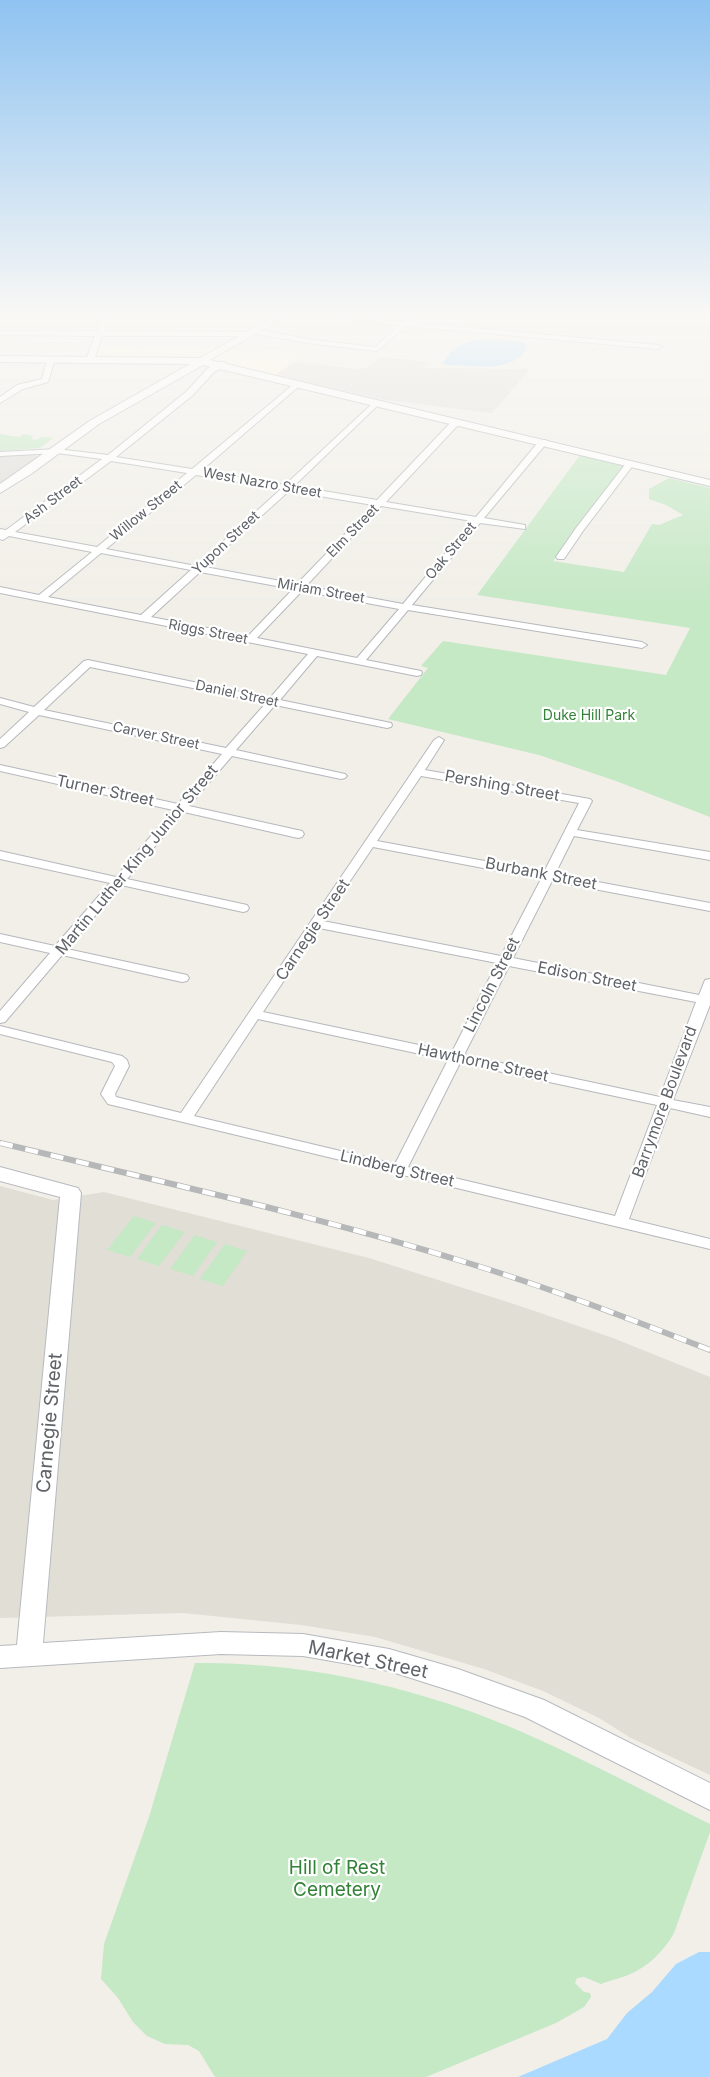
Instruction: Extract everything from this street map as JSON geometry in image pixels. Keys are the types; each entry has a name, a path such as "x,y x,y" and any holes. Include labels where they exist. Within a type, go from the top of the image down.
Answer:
{"main road":[{"path":"0,489 111,413"},
{"path":"415,413 710,483"},
{"path":"0,1174 71,1193"},
{"name":"Carnegie Street","path":"29,1654 71,1193"},
{"name":"Market Street","path":"0,1656 221,1643 303,1645 389,1660 458,1681 534,1708 710,1796"}],"street":[{"name":"Ash Street","path":"2,535 110,458 165,413"},
{"name":"Willow Street","path":"41,598 194,472 262,413"},
{"name":"Yupon Street","path":"142,619 286,488 365,413"},
{"name":"Elm Street","path":"250,640 456,422"},
{"name":"Oak Street","path":"360,661 543,442"},
{"name":"West Nazro Street","path":"0,454 57,451 110,458 522,528"},
{"path":"561,557 579,530 630,464"},
{"name":"Miriam Street","path":"2,535 199,568 405,607 642,645"},
{"name":"Riggs Street","path":"0,590 417,674"},
{"name":"Martin Luther King Junior Street","path":"0,1019 315,652"},
{"name":"Daniel Street","path":"36,711 88,663 387,724"},
{"name":"Carver Street","path":"0,701 36,711 341,776"},
{"path":"0,745 36,711"},
{"name":"Carnegie Street","path":"185,1118 439,740"},
{"name":"Turner Street","path":"0,768 298,834"},
{"name":"Pershing Street","path":"418,772 586,801"},
{"name":"Lincoln Street","path":"399,1170 586,801"},
{"path":"570,832 710,856"},
{"name":"Burbank Street","path":"371,843 710,906"},
{"path":"0,855 243,908"},
{"name":"Edison Street","path":"317,924 706,1001"},
{"path":"0,938 182,978"},
{"name":"Barrymore Boulevard","path":"620,1222 665,1102 706,1001 710,982"},
{"name":"Hawthorne Street","path":"255,1014 710,1112"},
{"name":"Lindberg Street","path":"0,1030 117,1059 122,1063 122,1066 108,1094 110,1099 710,1244"}],"shaded area":[{"path":"33,454 38,457 0,483 0,455"},
{"path":"0,1186 53,1200 104,1192 369,1258 613,1338 710,1377 710,1775 631,1738 599,1718 543,1691 484,1669 375,1637 301,1625 183,1613 0,1618"}],"green space":[{"path":"0,434 20,437 23,434 33,436 31,439 37,440 41,437 53,438 40,448 0,451"},
{"name":"Duke Hill Park","path":"580,455 624,466 553,561 624,572 652,524 659,525 683,515 666,505 649,499 649,489 669,478 710,488 710,817 616,781 539,755 388,719 428,668 421,666 443,641 666,675 690,628 477,595"},
{"path":"134,1216 156,1223 130,1257 107,1250"},
{"path":"162,1225 185,1232 159,1266 137,1259"},
{"path":"195,1235 217,1242 193,1276 170,1269"},
{"path":"225,1244 247,1251 223,1286 200,1279"},
{"name":"Hill of Rest Cemetery","path":"195,1663 261,1665 294,1669 359,1680 424,1696 520,1731 710,1824 710,1832 674,1933 655,1958 635,1972 601,1984 584,1977 577,1978 575,1983 584,1992 590,1993 591,1997 584,2007 556,2023 426,2077 215,2077 199,2051 188,2045 165,2044 147,2036 133,2022 118,1998 101,1979 104,1944 149,1817"}],"water":[{"path":"699,1952 710,1952 710,2077 518,2077 607,2039 627,2013 652,1992 676,1964"}],"railway":[{"path":"0,1143 352,1229 560,1293 710,1350"}]}
